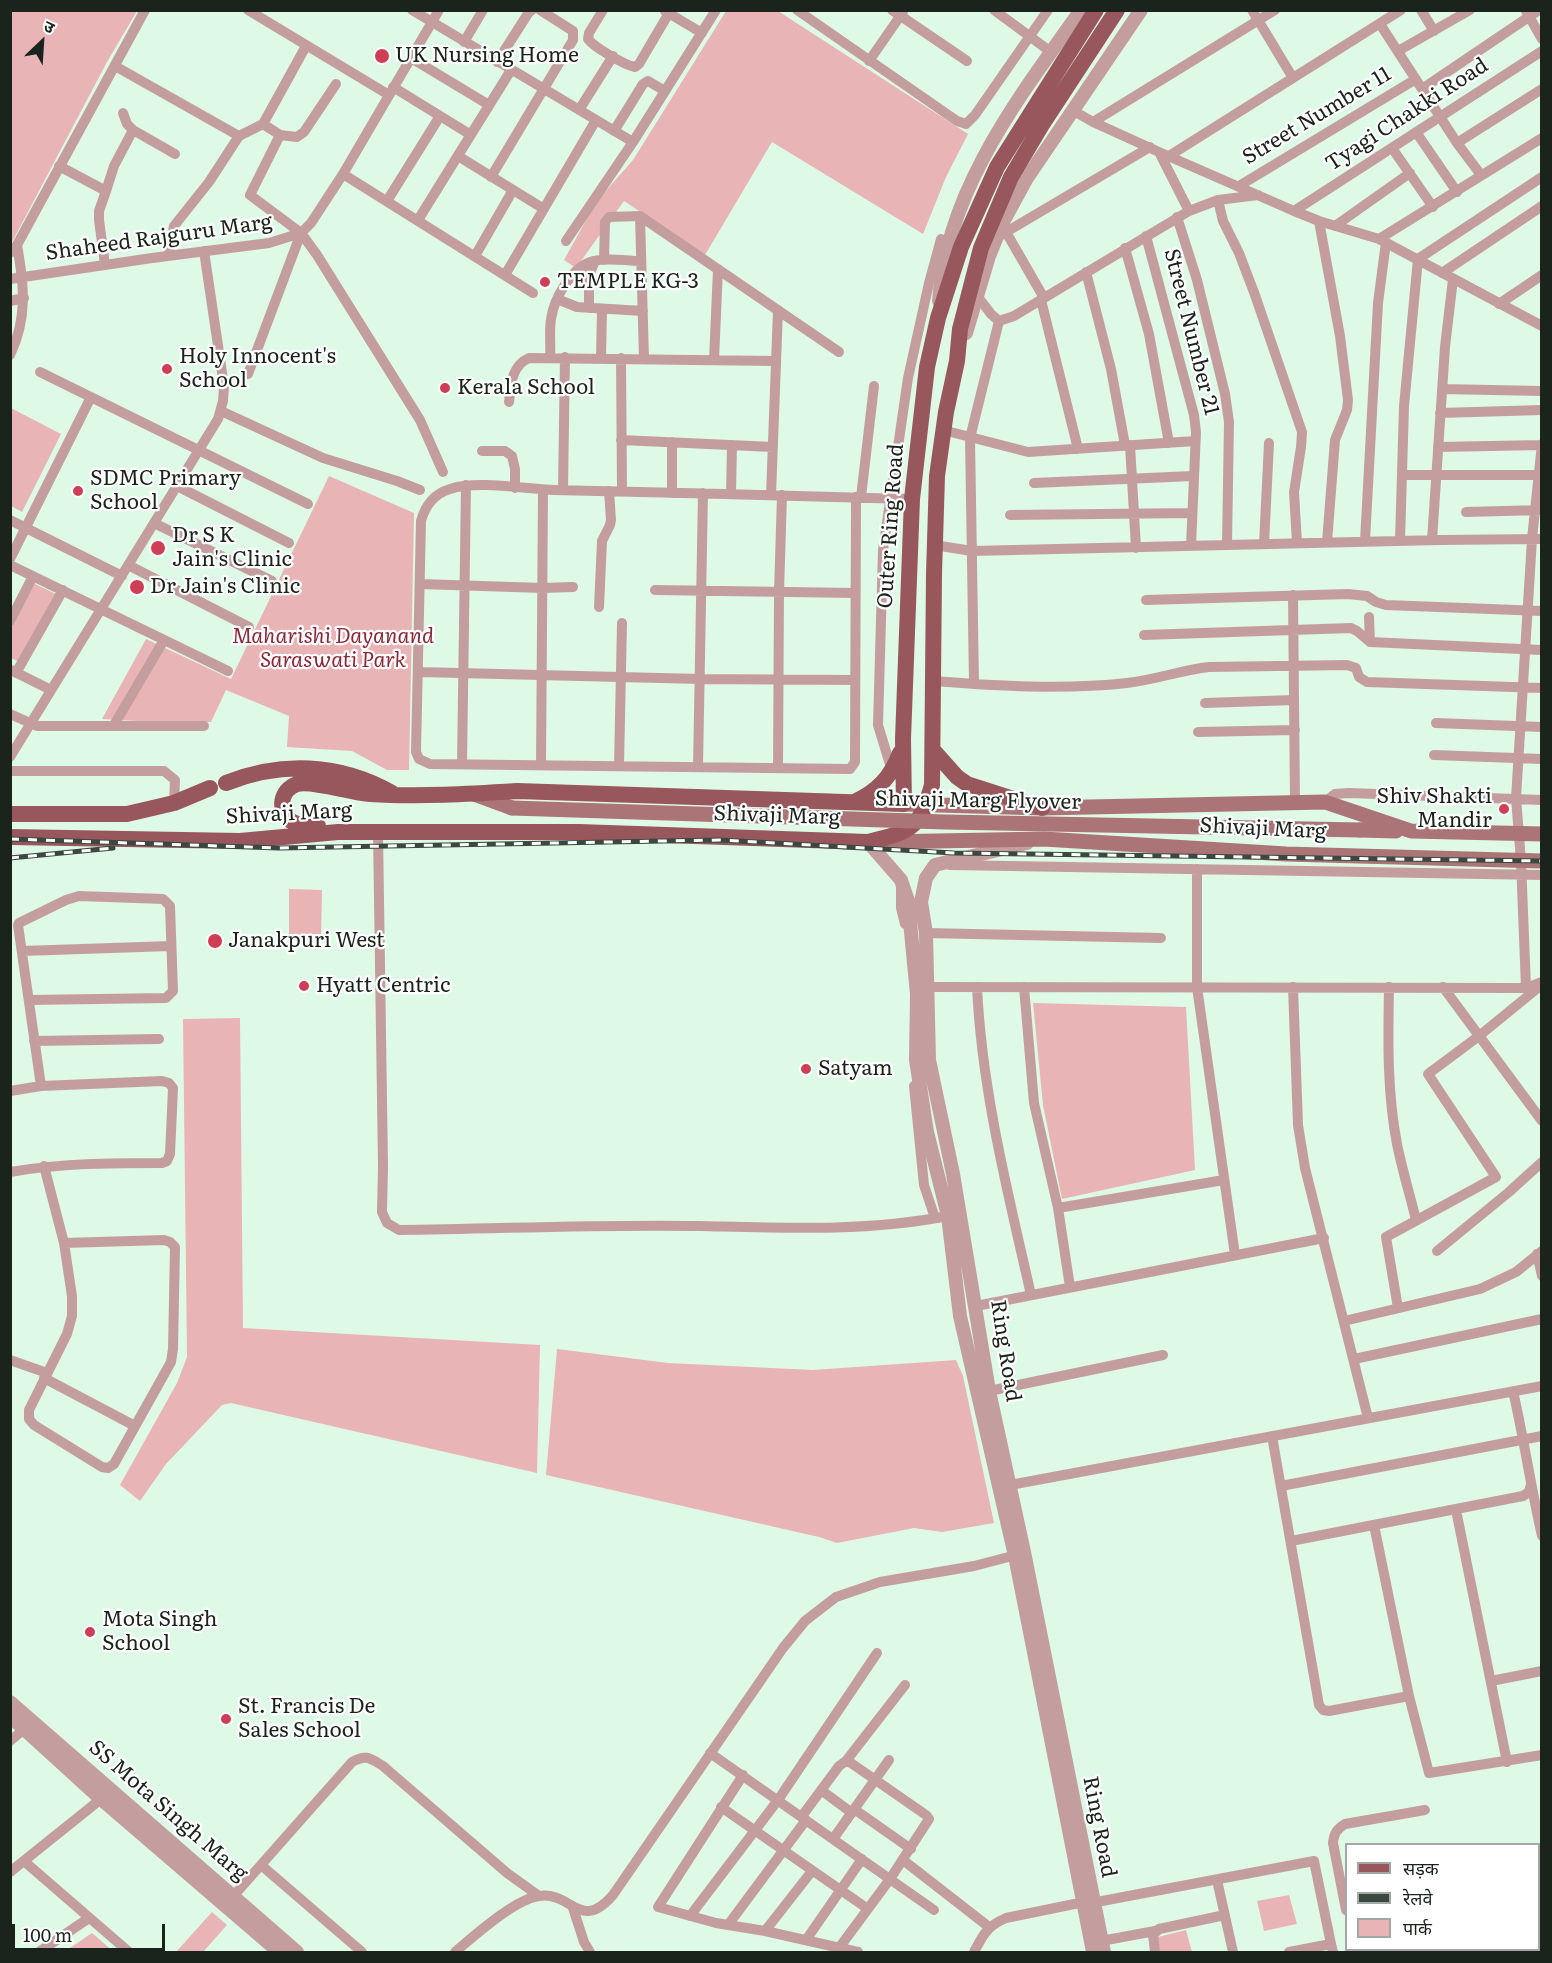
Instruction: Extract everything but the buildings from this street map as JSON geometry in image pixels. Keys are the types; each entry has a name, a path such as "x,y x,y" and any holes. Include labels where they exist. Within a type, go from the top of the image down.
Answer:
{"main road":[{"name":"Outer Ring Road","path":"903,740 912,499 927,366 938,318 962,247 997,167 1095,10"},
{"name":"Outer Ring Road","path":"926,805 932,785 934,545 937,476 943,430 957,361 960,329 981,248 1011,177 1043,123 1117,10"},
{"path":"854,803 878,789 892,772 903,740"},
{"path":"903,740 904,804"},
{"path":"933,750 957,777 967,784 1042,808 1055,815 1059,824 1055,833 1044,839"},
{"name":"Shivaji Marg","path":"11,812 127,814 174,803 272,769 320,768 359,778 395,795 518,791 1042,808 1325,802 1411,831 1542,834"},
{"path":"378,832 294,823 285,816 283,799 289,789 299,784 367,794 395,795"},
{"name":"Shivaji Marg Flyover","path":"474,794 512,808 933,822 1411,831"},
{"path":"813,839 827,833 832,818 828,808 814,802"},
{"path":"868,842 897,835 913,826 926,805"},
{"name":"Shivaji Marg","path":"10,837 240,841 338,832 579,832 868,842 1044,839 1522,867 1542,861"}],"street":[{"path":"10,355 21,327 24,298 23,278 14,249 145,10"},
{"path":"248,10 306,46 440,116 471,135"},
{"path":"412,10 633,142"},
{"name":"Shaheed Rajguru Marg","path":"10,279 269,243 301,233 311,223 344,174 439,10"},
{"path":"464,42 483,10"},
{"path":"497,62 532,10"},
{"path":"491,177 573,40 573,31 555,14 540,10"},
{"path":"603,10 589,33 588,39 591,43 635,67 667,12 702,33"},
{"path":"566,241 633,142 716,10"},
{"path":"797,10 957,122 966,123 975,116 1048,10"},
{"path":"993,10 1051,52"},
{"name":"Outer Ring Road","path":"938,318 940,281 948,242 967,193 1014,106 1081,10"},
{"name":"Outer Ring Road","path":"957,361 989,256 1027,178 1141,10"},
{"path":"1252,10 1293,78"},
{"path":"1094,122 1275,10"},
{"path":"1078,448 1043,299 1001,235 1293,78 1401,10"},
{"path":"1421,10 1434,31"},
{"path":"1398,51 1470,10"},
{"path":"869,61 898,12 967,61"},
{"path":"1531,13 1542,39"},
{"name":"Street Number 11","path":"1239,186 1419,84 1531,13"},
{"path":"1380,24 1457,143 1481,175"},
{"path":"168,256 174,226 209,182 239,136 263,124 306,46"},
{"name":"Tyagi Chakki Road","path":"1294,211 1542,51"},
{"path":"579,110 613,56"},
{"path":"411,58 489,105"},
{"path":"115,66 239,136"},
{"path":"418,220 511,70"},
{"path":"614,131 643,84 648,81 665,92"},
{"path":"263,124 280,135 297,137 304,132 336,84"},
{"path":"1457,143 1542,89"},
{"path":"1072,110 1159,152 1294,211 1383,240 1498,304 1540,323"},
{"path":"123,113 127,124 133,130 175,154"},
{"path":"387,201 440,116"},
{"path":"505,275 596,120"},
{"path":"105,265 99,211 114,166 133,130"},
{"path":"1416,132 1457,192"},
{"path":"280,135 250,195 301,233 365,330 420,420 443,472"},
{"path":"1383,240 1542,138"},
{"path":"1392,148 1432,207"},
{"path":"1159,152 1189,210"},
{"path":"458,156 544,209"},
{"path":"59,166 106,191"},
{"path":"1335,225 1410,173"},
{"path":"344,174 533,293"},
{"path":"1418,259 1542,177"},
{"path":"475,256 513,190"},
{"path":"999,321 1024,312 1189,210 1218,200 1258,195"},
{"path":"1218,200 1223,220 1255,295 1302,432 1294,492 1297,543"},
{"path":"1442,273 1542,206"},
{"path":"640,216 644,359"},
{"path":"589,308 589,275 600,260 605,222 609,217 640,216 839,352"},
{"path":"1177,217 1197,280 1225,394 1229,422 1227,545"},
{"path":"1319,220 1340,336 1348,400 1347,410 1335,440 1328,542"},
{"path":"248,374 301,233"},
{"name":"Street Number 21","path":"1146,236 1194,415 1191,546"},
{"path":"892,772 878,725 883,550 908,378 941,239"},
{"path":"1365,541 1383,240"},
{"path":"1125,248 1149,334 1169,443"},
{"path":"10,757 219,415 224,386 204,251"},
{"path":"1400,541 1404,406 1418,259"},
{"path":"550,357 551,319 557,299 568,280 584,265 600,260 641,261"},
{"path":"714,360 718,269"},
{"path":"1086,272 1128,445 1136,548"},
{"path":"1498,304 1542,275"},
{"path":"1432,540 1440,413 1453,279"},
{"path":"978,297 999,321"},
{"path":"10,301 24,298"},
{"path":"557,299 577,308 642,311"},
{"path":"601,358 602,309"},
{"path":"778,310 773,447 777,495 779,592 778,768"},
{"path":"974,684 970,438 999,321"},
{"path":"563,490 565,357"},
{"path":"509,402 512,380 520,362 529,358 776,361"},
{"path":"621,358 622,492"},
{"path":"40,372 308,504"},
{"path":"874,386 859,497 855,593 854,767 850,769 430,764 419,759 416,752 421,521 424,511 434,497 448,489 466,485 622,492 703,493 859,497 912,499"},
{"path":"1442,389 1542,391"},
{"path":"10,559 92,397"},
{"path":"1440,413 1542,410"},
{"path":"219,415 323,458 420,490"},
{"path":"943,430 1029,452 1195,441"},
{"path":"621,440 773,447"},
{"path":"672,442 672,493"},
{"path":"1264,544 1269,443"},
{"path":"731,494 732,445"},
{"path":"1438,447 1542,445 1537,539 1530,577 1524,649 1516,798 1522,867 1526,988"},
{"path":"482,451 505,451 512,456 515,488"},
{"path":"1402,476 1540,475"},
{"path":"1034,483 1193,476"},
{"path":"462,764 466,485"},
{"path":"177,486 289,543"},
{"path":"541,765 543,489"},
{"path":"599,608 602,541 611,519 609,491"},
{"path":"698,767 703,493"},
{"path":"1466,512 1538,510"},
{"path":"1010,515 1192,513"},
{"path":"10,520 122,576"},
{"path":"154,523 272,581"},
{"path":"934,545 972,551 1537,539"},
{"path":"10,565 228,671"},
{"path":"128,565 249,627"},
{"path":"11,618 33,576"},
{"path":"1530,577 1542,578"},
{"path":"420,585 573,587"},
{"path":"51,690 13,671 63,590"},
{"path":"655,590 855,593"},
{"path":"1293,595 1295,803"},
{"path":"1146,600 1293,595 1367,596 1386,605 1542,611"},
{"path":"1369,617 1370,642"},
{"path":"619,766 622,623"},
{"path":"1144,635 1350,628 1370,642 1542,650"},
{"path":"114,725 164,640"},
{"path":"933,681 1084,686 1144,681 1187,669 1352,666 1362,681 1367,682 1542,688"},
{"path":"419,672 700,679 855,680"},
{"path":"1205,703 1294,700"},
{"path":"10,714 36,726 204,726"},
{"path":"1436,723 1542,727"},
{"path":"1198,732 1294,730"},
{"path":"1434,754 1542,759"},
{"path":"10,771 164,771 175,780 174,803"},
{"path":"1325,802 1335,794 1349,793 1542,800"},
{"path":"378,832 382,1212 387,1223 399,1230 698,1226 859,1227 910,1223 941,1217 924,1185 910,1051 912,994 908,934 901,908 902,883"},
{"path":"935,865 1044,839"},
{"name":"Ring Road","path":"868,842 891,867 915,902 926,933 929,1060 953,1174 989,1391 1010,1485 1019,1554"},
{"path":"935,865 1197,869 1522,867 1542,875"},
{"name":"Ring Road","path":"935,865 915,902 916,1060 927,1132 960,1316 1019,1554 1102,1947"},
{"path":"1197,869 1197,987 1235,1255"},
{"path":"28,1000 166,998 173,991 168,902 164,899 79,896 20,922 18,925 28,1000 41,1086"},
{"path":"926,933 1161,938"},
{"path":"22,951 171,946"},
{"path":"928,987 1526,988 1542,983"},
{"path":"1398,1308 1386,1237 1496,1177 1428,1074 1479,1036 1542,983"},
{"path":"977,987 980,1043 997,1151 1031,1295"},
{"path":"1024,987 1034,1103 1058,1208 1070,1287"},
{"path":"1293,987 1298,1125 1305,1168 1368,1418"},
{"path":"1389,987 1388,1053 1391,1097 1397,1144 1416,1220"},
{"path":"1443,987 1542,1120"},
{"path":"34,1041 159,1039"},
{"path":"10,1091 41,1086 162,1081 170,1083 173,1088 170,1154 167,1161 44,1166 10,1172"},
{"path":"1437,1251 1542,1162"},
{"path":"44,1166 64,1243 72,1296 72,1316 67,1334 29,1410 28,1419 102,1467 108,1468 114,1464 171,1362 175,1247 164,1240 64,1243"},
{"path":"1058,1208 1224,1180"},
{"path":"976,1306 1324,1238"},
{"path":"1344,1321 1480,1289 1516,1272 1539,1253"},
{"path":"1539,1253 1542,1276"},
{"path":"1354,1359 1542,1319"},
{"path":"989,1391 1163,1355"},
{"path":"10,1360 45,1376 135,1426"},
{"path":"1010,1485 1542,1386"},
{"path":"1513,1391 1542,1536"},
{"path":"1272,1436 1319,1705 1323,1710 1329,1711 1409,1696"},
{"path":"1281,1486 1542,1436"},
{"path":"1290,1541 1523,1496 1529,1492 1531,1484"},
{"path":"1456,1510 1507,1762"},
{"path":"1374,1525 1409,1696 1429,1773 1542,1755"},
{"path":"455,1953 525,1900 539,1896 554,1896 573,1908 595,1911 603,1906 613,1895 783,1648 805,1621 836,1598 880,1582 974,1566 1019,1554"},
{"path":"690,1916 778,1800 877,1653"},
{"path":"1491,1681 1542,1671"},
{"path":"728,1925 783,1851 838,1766 846,1761 905,1685"},
{"name":"SS Mota Singh Marg","path":"10,1702 29,1725 101,1799 132,1817"},
{"name":"SS Mota Singh Marg","path":"10,1716 29,1725 229,1901 297,1953"},
{"path":"10,1741 29,1725"},
{"path":"710,1753 934,1910"},
{"path":"229,1901 352,1762 361,1757 369,1758 383,1766 507,1873 539,1896"},
{"path":"833,1839 890,1760"},
{"path":"839,1948 929,1822 928,1816 846,1761"},
{"path":"743,1775 658,1907 728,1925 765,1931 858,1953"},
{"path":"821,1790 911,1849"},
{"path":"10,1872 101,1799"},
{"path":"721,1808 868,1909"},
{"path":"1345,1900 1333,1843 1333,1835 1337,1828 1345,1824 1425,1810"},
{"path":"806,1940 862,1859"},
{"path":"903,1860 989,1927"},
{"path":"974,1953 989,1927 1006,1918 1314,1861 1332,1948 1289,1953"},
{"path":"25,1862 129,1953"},
{"path":"261,1865 362,1953"},
{"path":"765,1931 812,1871"},
{"path":"1217,1880 1233,1953"},
{"name":"SS Mota Singh Marg","path":"229,1901 279,1953"},
{"name":"Ring Road","path":"1092,1901 1093,1953"},
{"path":"573,1908 590,1953"},
{"path":"1102,1947 1159,1929 1225,1915"},
{"path":"39,1953 89,1918"},
{"path":"1155,1931 1153,1940 1155,1953"}],"green space":[{"path":"11,10 137,11 107,62 11,244"},
{"path":"726,11 778,11 968,134 946,177 923,234 772,142 705,255 624,201 576,268 564,260 596,202 633,160"},
{"path":"11,408 61,434 22,512 11,506"},
{"name":"Maharishi Dayanand Saraswati Park","path":"329,476 414,513 409,770 387,770 352,751 287,747 289,716 226,690 211,722 170,723 102,719 146,639 231,679"},
{"path":"33,583 58,595 19,662 11,658 10,628"},
{"path":"289,889 322,890 321,939 289,938"},
{"path":"1033,1003 1186,1007 1195,1170 1062,1199 1043,1105"},
{"path":"240,1018 243,1328 540,1345 537,1473 231,1403 222,1405 166,1464 140,1501 120,1485 177,1383 187,1357 183,1019"},
{"path":"557,1349 668,1363 813,1370 956,1360 963,1376 994,1523 942,1532 914,1528 837,1543 546,1475"},
{"path":"1289,1895 1297,1924 1264,1931 1257,1901"},
{"path":"212,1912 227,1925 203,1952 176,1952"},
{"path":"1186,1930 1192,1952 1157,1952 1154,1938"},
{"path":"92,1933 114,1952 64,1952"}],"railway":[{"path":"10,839 279,848 719,840 954,853 1542,861"},
{"path":"10,858 113,848"}],"place":[{"name":"UK Nursing Home","path":"382,56"},
{"name":"TEMPLE KG-3","path":"545,282"},
{"name":"Holy Innocent's School","path":"167,369"},
{"name":"Kerala School","path":"445,388"},
{"name":"SDMC Primary School","path":"78,491"},
{"name":"Dr S K Jain's Clinic","path":"158,548"},
{"name":"Dr Jain's Clinic","path":"137,587"},
{"name":"Shiv Shakti Mandir","path":"1504,809"},
{"name":"Janakpuri West","path":"215,941"},
{"name":"Hyatt Centric","path":"304,986"},
{"name":"Satyam","path":"806,1069"},
{"name":"Mota Singh School","path":"90,1632"},
{"name":"St. Francis De Sales School","path":"226,1719"}]}
